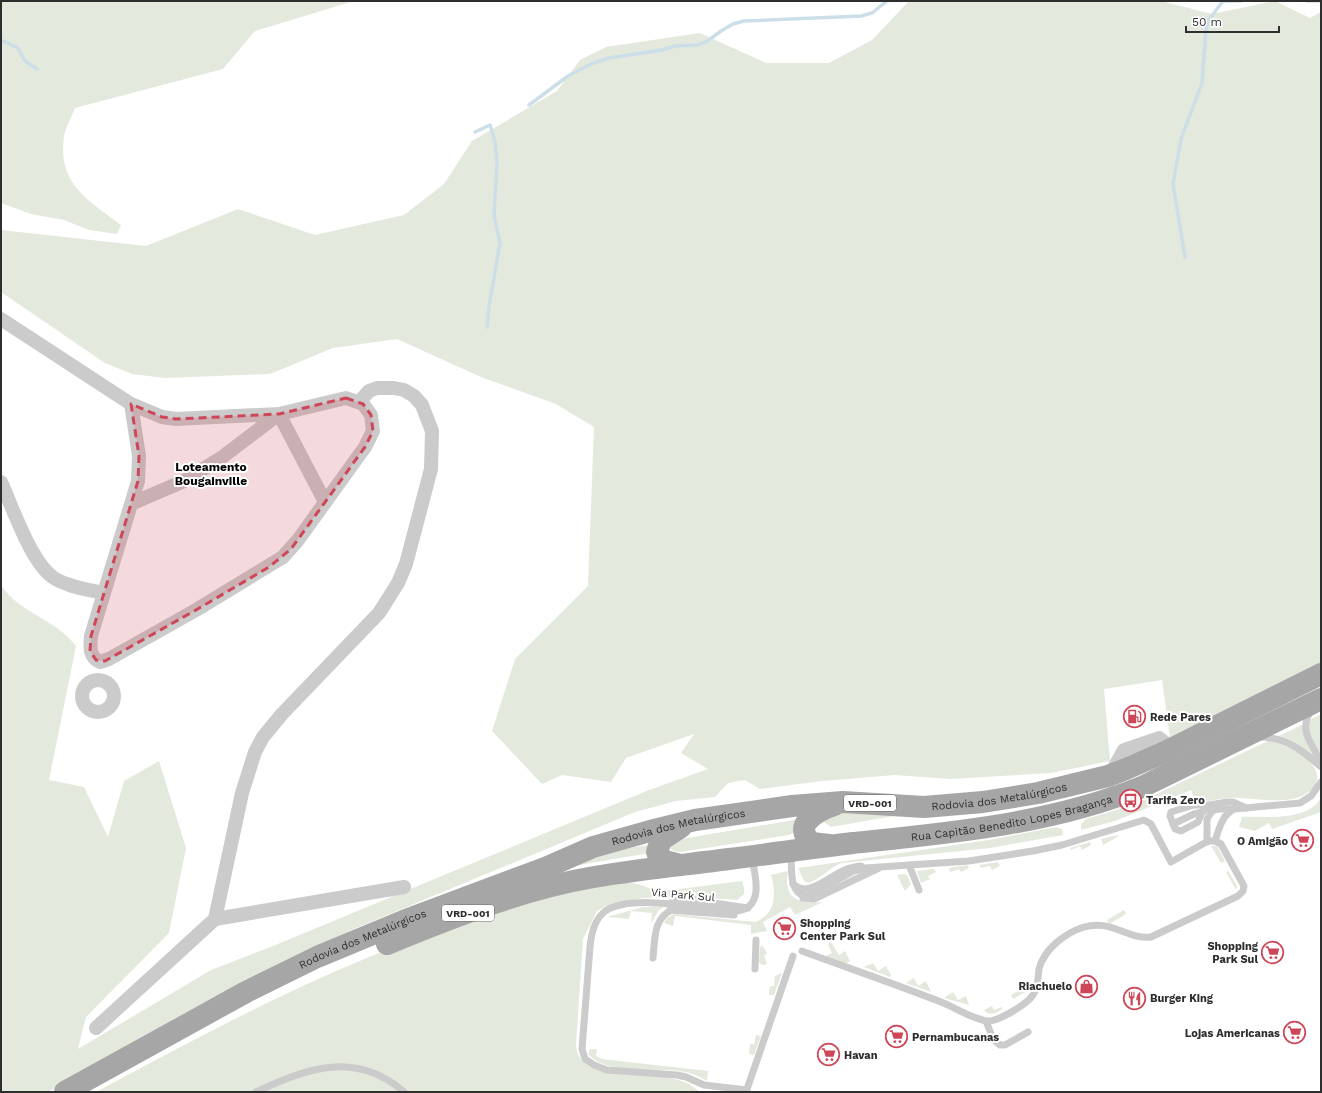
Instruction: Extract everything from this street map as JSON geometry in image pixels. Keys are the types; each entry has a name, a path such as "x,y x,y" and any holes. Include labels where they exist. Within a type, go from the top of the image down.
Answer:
{"main road":[{"name":"Rodovia dos Metalúrgicos","path":"65,1092 246,992 343,946 411,918 545,868 593,848 650,830 695,820 792,806 843,802 924,807 983,802 1038,793 1110,775 1172,748 1321,674"},
{"name":"Rua Capitão Benedito Lopes Bragança","path":"680,865 947,832 1069,812 1117,797 1142,787 1319,700"},
{"path":"835,845 812,843 806,836 806,825 818,810 843,802"},
{"path":"680,865 660,860 658,857 658,846 666,835 695,820"},
{"name":"Rodovia dos Metalúrgicos","path":"87,1092 266,997 334,965 405,936 536,889 595,876 680,865"}],"street":[{"path":"1,321 131,404 162,417 176,419 280,414 346,398 359,402 367,408 371,415 373,431 370,439 291,549 269,567 109,659 100,662"},
{"path":"215,919 242,793 255,752 263,737 282,714 379,613 398,583 406,564 431,469 432,431 422,405 414,396 404,390 394,388 377,388 370,391 359,402"},
{"path":"100,662 92,657 90,645 91,636 103,593 136,491 139,469 131,404"},
{"path":"280,414 326,502"},
{"path":"132,503 184,481 221,458 280,414"},
{"path":"1,482 34,554 47,572 66,583 103,593"},
{"path":"99,680 100,662"},
{"path":"96,1028 215,919 404,887"}],"lane":[{"path":"1319,700 1306,719 1304,728 1321,764"},
{"path":"1233,742 1255,738 1280,739 1296,746 1321,767"},
{"path":"1207,842 1206,825 1210,813 1218,809 1247,808 1304,801 1315,792 1321,782"},
{"path":"1210,805 1202,812 1198,822 1183,830 1177,831 1170,816 1173,812 1194,804 1210,805 1230,802 1247,808"},
{"path":"1215,841 1222,821 1227,814 1234,809"},
{"path":"794,887 808,889 848,867 899,866 969,861 1033,851 1062,845 1144,820 1151,824 1171,862 1207,842 1215,841 1223,846 1243,883 1244,888 1241,894 1151,937 1140,936 1106,925 1093,926 1077,930 1063,938 1046,954 1040,965 1036,989 1030,998 1001,1018 986,1021 942,1002 802,951"},
{"path":"791,851 794,887 798,896 803,899 814,899 881,866"},
{"path":"670,910 731,915 747,909 755,899 757,889 751,856"},
{"path":"909,865 919,890"},
{"path":"657,903 693,900 747,909"},
{"name":"Via Park Sul","path":"746,1091 704,1085 681,1076 604,1069 594,1066 585,1059 582,1052 582,1042 589,951 595,926 599,918 606,911 631,904 657,903 736,911 747,909"},
{"path":"653,958 658,924 662,916 670,910 689,906"},
{"path":"755,969 756,940"},
{"path":"746,1091 792,956"},
{"path":"986,1021 994,1039 1000,1045 1006,1045 1028,1032"},
{"path":"256,1092 294,1074 312,1069 337,1066 368,1072 384,1079 404,1092"}],"highlighted area":[{"path":"346,398 363,404 371,415 373,431 365,447 291,549 269,567 196,610 105,661 96,660 90,651 91,636 138,481 139,456 131,404 162,417 176,419 279,414"}],"shaded area":[{"path":"1,1 354,1 255,31 223,69 75,108 64,136 63,153 65,167 70,179 87,199 121,225 117,234 89,230 64,220 31,214 1,203"},
{"path":"909,1 1161,1 1212,14 1275,1 1310,18 1321,12 1321,664 1170,738 1162,680 1104,689 1110,761 1051,773 951,779 895,775 822,781 760,789 745,780 728,783 715,797 676,801 635,812 354,929 198,1008 48,1092 1,1092 1,585 18,603 58,629 76,646 49,780 84,787 108,837 124,781 159,761 186,848 169,933 86,1017 78,1049 211,970 273,946 649,790 708,769 681,753 694,734 626,758 611,782 562,775 542,784 492,731 515,659 588,586 594,427 556,404 481,377 397,339 333,348 270,374 165,378 132,374 105,363 1,292 1,230 146,246 238,209 315,235 404,215 444,184 472,141 557,91 580,60 606,47 700,33 766,63 829,63 872,40"},
{"path":"1321,714 1321,755 1308,732 1308,721"},
{"path":"1303,724 1303,731 1316,760 1293,741 1279,736"},
{"path":"1270,740 1296,750 1311,763 1316,771 1317,780 1314,786 1307,793 1297,798 1286,800 1227,798 1196,803 1191,790 1115,821 1081,830 1081,824 1086,819 1146,799"},
{"path":"1321,798 1321,812 1272,829 1269,823 1255,831 1239,827 1242,817 1274,817 1296,814 1306,811 1314,806"},
{"path":"849,811 900,815 831,827 821,820 820,816"},
{"path":"800,819 796,832 789,835 680,852 674,851 670,848 670,842 675,840"},
{"path":"1056,827 1062,829 1063,835 990,848 842,863 809,883 804,881 798,868 989,840"},
{"path":"1119,836 1103,845 1101,839"},
{"path":"1090,842 1091,845 1082,850 1080,846 1071,850 1070,848"},
{"path":"650,845 650,853 573,866 610,852"},
{"path":"1211,846 1217,846 1225,861 1221,863"},
{"path":"998,862 1000,866 992,870 990,866 981,868 979,865"},
{"path":"967,865 969,868 961,872 959,869 950,872 949,868"},
{"path":"934,869 936,872 928,876 930,879 921,883 917,871"},
{"path":"788,871 788,888 794,897 806,902 823,902 795,915 790,907 763,922 767,931 751,934 751,925 675,916 673,926 664,923 667,918 674,914 756,922 768,913 773,902 774,889 771,875"},
{"path":"1228,871 1237,886 1236,890 1226,872"},
{"path":"897,875 907,875 911,884 905,891"},
{"path":"742,881 744,894 737,900 697,897 643,898 606,906 597,911 583,939 576,1045 581,1059 593,1068 609,1073 669,1078 686,1083 699,1092 96,1092 206,1034 318,979 376,954 493,912 578,889 619,882 644,886 656,892"},
{"path":"643,907 663,907 658,911 651,924 652,913 631,911 629,919 607,917"},
{"path":"1124,910 1126,914 1109,924 1107,920"},
{"path":"831,942 839,955 845,951 850,961 846,964 825,957 832,953 828,944"},
{"path":"762,945 767,953 764,956 767,964 762,965 759,962 760,948"},
{"path":"873,963 878,971 886,966 891,975 890,977 864,967"},
{"path":"782,973 774,995 769,995 770,986 774,986 775,976"},
{"path":"914,978 918,986 926,981 931,992 906,983"},
{"path":"1028,985 1031,989 1013,999 1011,995"},
{"path":"953,992 958,1000 966,996 969,1005 944,998"},
{"path":"992,1006 994,1010 1002,1007 1002,1009 991,1014 984,1010"},
{"path":"756,1035 761,1036 754,1055 749,1054 750,1044 754,1044"},
{"path":"590,1049 597,1049 596,1056 602,1059 708,1071 707,1081 690,1073 678,1071 636,1070 609,1066 597,1061 588,1054"}],"waterway":[{"path":"529,105 568,76 591,64 609,58 662,50 675,46 697,45 706,42 733,24 744,21 861,16 872,13 887,1"},
{"path":"1222,1 1241,1"},
{"path":"1185,257 1173,184 1181,139 1202,83 1206,29 1208,21 1223,1"},
{"path":"1307,1 1319,1"},
{"path":"1,40 18,48 25,61 37,69"},
{"path":"475,132 490,125 495,141 497,164 494,215 500,243 489,306 487,327"}],"place":[{"name":"Rede Pares","path":"1135,717"},
{"name":"Tarifa Zero","path":"1131,800"},
{"name":"O Amigão","path":"1303,841"},
{"name":"Shopping Center Park Sul","path":"785,929"},
{"name":"Shopping Park Sul","path":"1273,952"},
{"name":"Riachuelo","path":"1087,986"},
{"name":"Burger King","path":"1134,998"},
{"name":"Lojas Americanas","path":"1295,1033"},
{"name":"Pernambucanas","path":"896,1037"},
{"name":"Havan","path":"829,1055"}],"district":[{"name":"Loteamento Bougainville","path":"211,474"}]}
